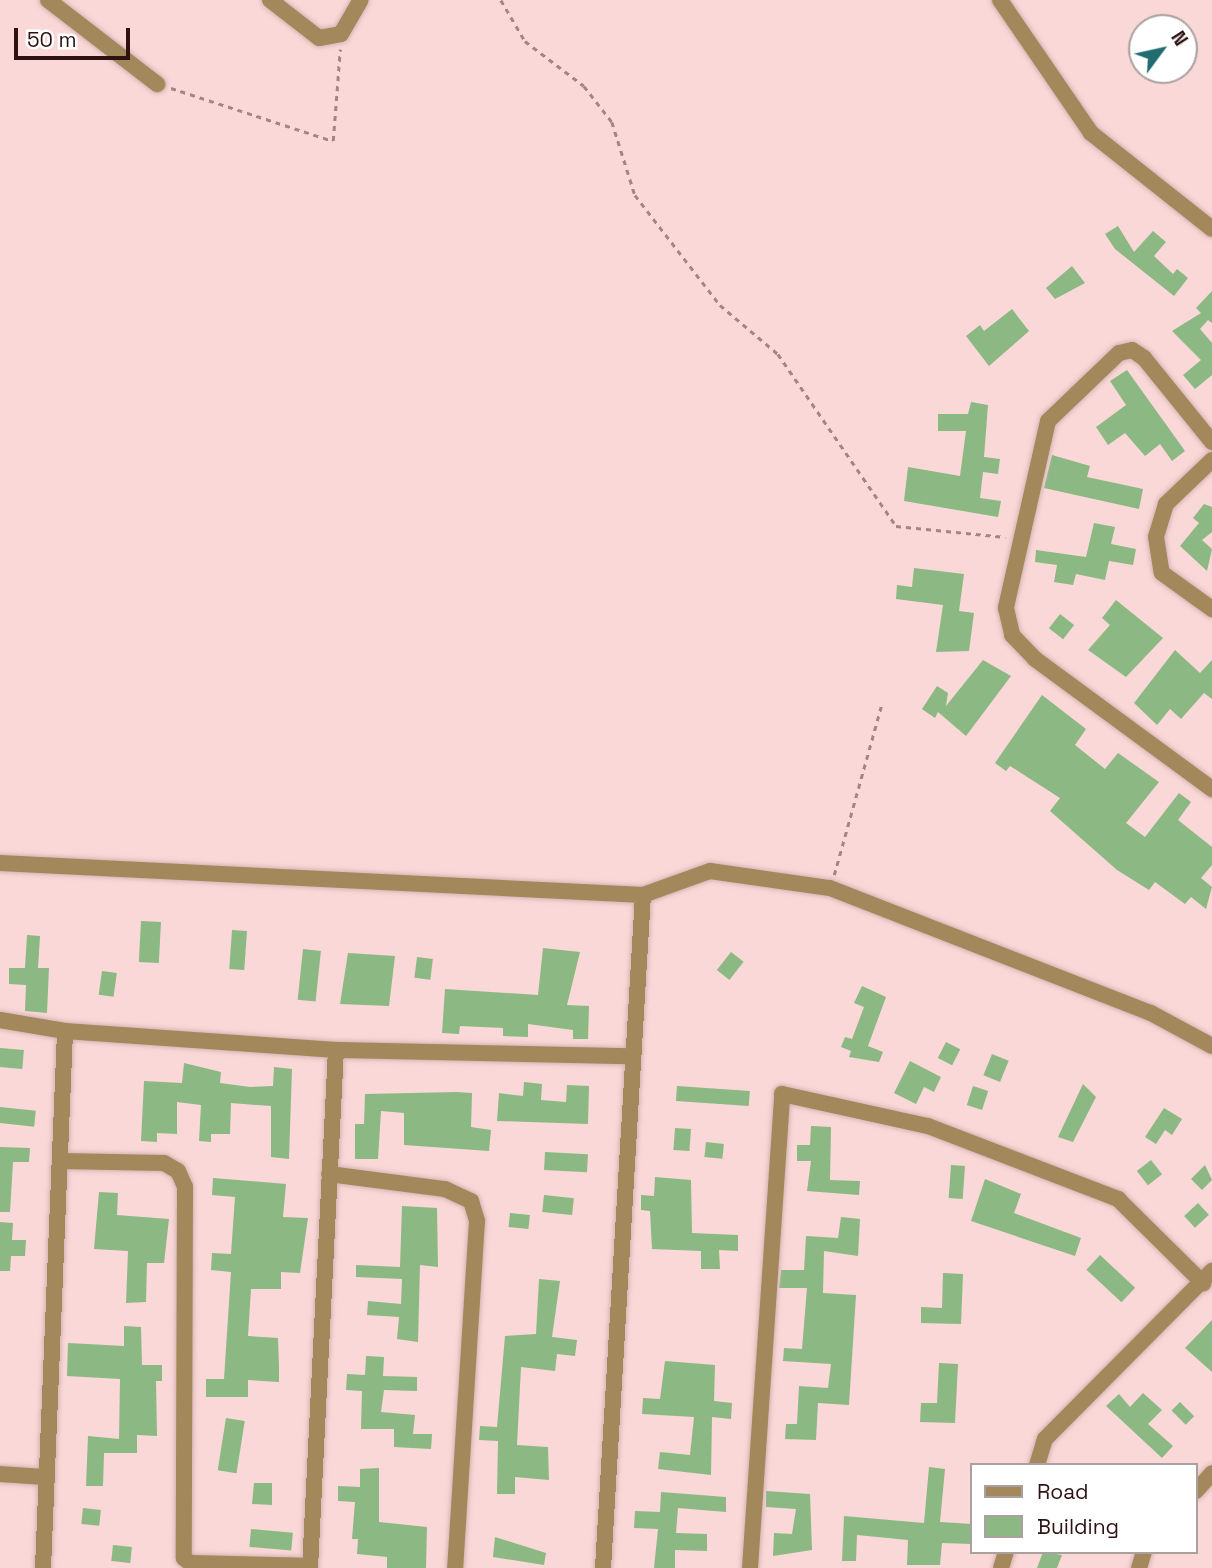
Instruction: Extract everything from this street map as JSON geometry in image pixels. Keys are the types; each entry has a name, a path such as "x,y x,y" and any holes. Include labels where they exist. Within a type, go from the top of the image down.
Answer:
{"street":[{"path":"48,0 158,84"},
{"path":"270,0 319,38 341,34 361,0"},
{"path":"1000,0 1091,133 1212,229"},
{"path":"1212,442 1144,358 1132,350 1119,353 1048,421 1018,538 1006,608 1012,635 1035,659 1212,789"},
{"path":"1212,460 1166,504 1156,537 1162,573 1212,609"},
{"path":"0,863 643,895 710,871 830,888 1151,1013 1212,1046"},
{"path":"603,1568 643,895"},
{"path":"0,1020 65,1031 336,1049 633,1056"},
{"path":"43,1568 44,1477 61,1161 65,1031"},
{"path":"61,1161 164,1163 178,1171 185,1187 184,1558 190,1563 309,1567 336,1049"},
{"path":"750,1568 782,1094 928,1126 1118,1199 1207,1277 1045,1439 1038,1463"},
{"path":"329,1174 445,1189 471,1201 477,1221 456,1568"},
{"path":"0,1474 44,1477"},
{"path":"1198,1488 1212,1474"}],"path":[{"path":"501,0 525,41 584,86 612,122 635,195 720,305 778,354 896,526 1018,538"},
{"path":"158,84 333,141 341,34"},
{"path":"830,888 882,703"}],"building":[{"path":"1118,226 1134,252 1153,231 1166,242 1154,256 1173,274 1177,269 1188,278 1174,296 1115,249 1105,234"},
{"path":"1072,266 1085,283 1055,299 1046,288"},
{"path":"1212,291 1212,323 1208,320 1200,329 1212,343 1212,375 1195,389 1183,375 1201,360 1172,331 1201,313 1196,308"},
{"path":"1012,309 1029,331 989,366 966,336 980,325 984,331"},
{"path":"1127,370 1185,451 1172,461 1160,444 1145,456 1125,433 1108,445 1096,427 1126,405 1110,381"},
{"path":"971,402 988,405 984,457 1000,459 998,474 983,472 980,498 1001,501 998,517 904,501 908,467 960,476 966,431 938,431 938,414 968,414"},
{"path":"1052,455 1090,466 1087,477 1143,489 1139,509 1044,488"},
{"path":"1204,504 1212,507 1212,532 1202,540 1212,549 1207,571 1180,546 1199,523 1193,518"},
{"path":"1094,523 1115,527 1111,544 1136,549 1133,565 1109,561 1105,580 1076,574 1073,585 1054,582 1057,565 1035,562 1036,550 1086,557"},
{"path":"914,568 964,574 959,611 974,613 969,651 936,652 943,605 896,599 897,585 912,587"},
{"path":"1116,600 1163,638 1126,677 1088,650 1110,625 1102,618"},
{"path":"1060,614 1074,625 1063,639 1049,628"},
{"path":"1175,650 1200,673 1212,660 1212,699 1204,693 1181,719 1170,709 1157,725 1134,703"},
{"path":"983,660 1011,676 966,736 938,712 935,718 922,709 937,686 948,693 946,706"},
{"path":"1042,695 1086,729 1075,745 1105,769 1118,753 1159,782 1126,823 1145,837 1179,793 1191,802 1178,820 1212,847 1212,865 1201,878 1212,887 1206,909 1191,897 1185,904 1155,882 1149,890 1117,870 1050,811 1060,798 1010,766 1006,771 995,763"},
{"path":"141,921 161,922 159,963 139,962"},
{"path":"232,930 247,931 244,970 229,969"},
{"path":"27,935 40,936 38,968 49,968 47,1013 25,1011 26,985 9,984 9,968 25,968"},
{"path":"543,948 580,952 567,1005 589,1006 588,1039 573,1039 573,1030 528,1024 528,1037 503,1036 503,1028 460,1026 459,1034 442,1033 445,989 538,995"},
{"path":"303,949 321,951 316,1002 298,1000"},
{"path":"731,952 744,962 729,980 717,970"},
{"path":"348,953 395,956 389,1006 340,1004"},
{"path":"417,957 433,959 430,980 414,978"},
{"path":"102,971 117,973 114,997 99,995"},
{"path":"862,986 886,997 868,1046 883,1052 879,1062 849,1057 851,1051 841,1047 845,1037 852,1039 864,1007 854,1003"},
{"path":"946,1042 960,1049 952,1065 938,1058"},
{"path":"0,1048 24,1050 22,1069 0,1067"},
{"path":"992,1054 1009,1061 1000,1082 983,1075"},
{"path":"910,1061 941,1077 934,1092 924,1087 916,1104 894,1093"},
{"path":"184,1063 221,1072 220,1083 250,1087 273,1086 274,1067 292,1069 289,1159 271,1157 271,1106 231,1103 230,1134 211,1134 211,1142 199,1141 201,1105 177,1102 177,1134 157,1133 157,1142 141,1141 144,1081 182,1083"},
{"path":"524,1082 542,1084 541,1100 566,1102 567,1085 589,1086 588,1124 497,1121 499,1093 523,1096"},
{"path":"1083,1084 1096,1097 1073,1142 1058,1137"},
{"path":"677,1086 750,1091 749,1106 676,1101"},
{"path":"973,1086 988,1091 982,1110 967,1105"},
{"path":"472,1093 471,1127 491,1130 489,1151 404,1145 404,1113 381,1111 378,1159 355,1159 355,1124 364,1124 365,1094"},
{"path":"0,1107 36,1111 34,1127 0,1123"},
{"path":"1164,1108 1182,1119 1172,1135 1165,1130 1156,1144 1145,1137"},
{"path":"811,1126 831,1127 830,1180 860,1181 859,1195 807,1191 811,1161 797,1161 797,1145 810,1145"},
{"path":"675,1128 691,1129 689,1151 673,1150"},
{"path":"706,1142 724,1144 722,1159 704,1157"},
{"path":"0,1147 30,1148 29,1162 13,1162 10,1212 0,1212"},
{"path":"545,1152 588,1154 587,1172 544,1170"},
{"path":"1151,1160 1162,1174 1148,1185 1137,1171"},
{"path":"951,1165 965,1166 963,1199 949,1198"},
{"path":"1205,1165 1212,1180 1202,1190 1191,1179"},
{"path":"655,1177 691,1180 692,1233 738,1235 738,1251 719,1250 720,1269 701,1269 701,1251 652,1249 650,1211 641,1210 641,1195 654,1196"},
{"path":"213,1178 286,1184 283,1217 308,1218 300,1273 281,1272 281,1289 251,1289 248,1336 278,1338 279,1382 248,1380 248,1397 206,1397 206,1379 224,1379 231,1272 211,1270 212,1253 231,1254 235,1197 212,1195"},
{"path":"985,1179 1021,1194 1014,1213 1081,1238 1075,1256 971,1221"},
{"path":"99,1192 118,1193 117,1215 169,1219 164,1263 147,1263 146,1302 126,1303 128,1251 94,1249"},
{"path":"544,1195 574,1198 572,1215 542,1212"},
{"path":"1198,1203 1209,1215 1195,1228 1184,1216"},
{"path":"402,1206 437,1208 438,1267 420,1265 418,1342 397,1339 399,1317 367,1315 368,1301 401,1304 402,1279 356,1277 356,1265 400,1267"},
{"path":"510,1213 530,1215 528,1229 509,1227"},
{"path":"841,1217 860,1219 858,1256 824,1251 823,1293 856,1295 849,1405 818,1403 816,1440 785,1439 786,1424 797,1424 799,1386 828,1388 831,1364 783,1361 784,1348 802,1349 807,1288 779,1288 781,1270 804,1270 806,1236 838,1238"},
{"path":"0,1222 13,1223 12,1240 26,1240 25,1256 11,1256 10,1271 0,1271"},
{"path":"1100,1255 1135,1288 1121,1302 1086,1270"},
{"path":"943,1273 963,1274 961,1324 921,1323 921,1307 942,1308"},
{"path":"539,1279 560,1281 552,1337 577,1340 575,1356 557,1354 555,1371 521,1367 517,1445 548,1447 549,1480 515,1477 515,1494 497,1494 498,1441 479,1440 480,1426 497,1427 505,1336 536,1334"},
{"path":"1212,1320 1212,1372 1185,1348"},
{"path":"124,1326 141,1327 142,1365 162,1365 162,1381 156,1381 157,1436 137,1435 137,1453 104,1453 103,1486 86,1486 88,1436 119,1439 120,1379 67,1376 68,1343 124,1346"},
{"path":"366,1356 384,1357 383,1376 417,1377 417,1391 384,1390 381,1412 415,1415 413,1434 432,1434 431,1449 394,1447 394,1429 361,1429 362,1391 346,1390 347,1374 365,1375"},
{"path":"665,1361 715,1365 714,1401 732,1403 731,1419 712,1417 711,1475 658,1469 660,1452 690,1455 694,1417 642,1414 643,1398 660,1399"},
{"path":"939,1363 958,1364 955,1423 920,1422 921,1403 937,1403"},
{"path":"1143,1393 1162,1410 1148,1424 1173,1446 1162,1458 1106,1406 1119,1394 1130,1407"},
{"path":"1180,1402 1194,1416 1186,1425 1172,1410"},
{"path":"226,1418 245,1421 236,1473 218,1470"},
{"path":"929,1467 945,1469 940,1522 970,1524 970,1544 942,1543 940,1565 907,1565 908,1540 857,1535 856,1561 842,1561 844,1516 924,1523"},
{"path":"379,1468 379,1522 427,1527 426,1568 387,1568 387,1557 357,1554 358,1539 352,1539 355,1502 338,1501 338,1486 360,1487 360,1469"},
{"path":"254,1483 272,1483 272,1505 252,1504"},
{"path":"766,1491 810,1494 812,1550 773,1556 774,1533 792,1534 796,1509 766,1507"},
{"path":"661,1492 726,1497 726,1512 678,1508 676,1533 707,1534 707,1551 675,1550 675,1568 654,1568 658,1529 634,1528 635,1511 660,1512"},
{"path":"83,1508 101,1510 99,1526 81,1524"},
{"path":"251,1529 293,1533 291,1551 249,1547"},
{"path":"495,1537 546,1553 544,1565 493,1557"},
{"path":"113,1545 132,1547 130,1563 111,1561"},
{"path":"1042,1554 1062,1555 1057,1568 1037,1568"}]}
